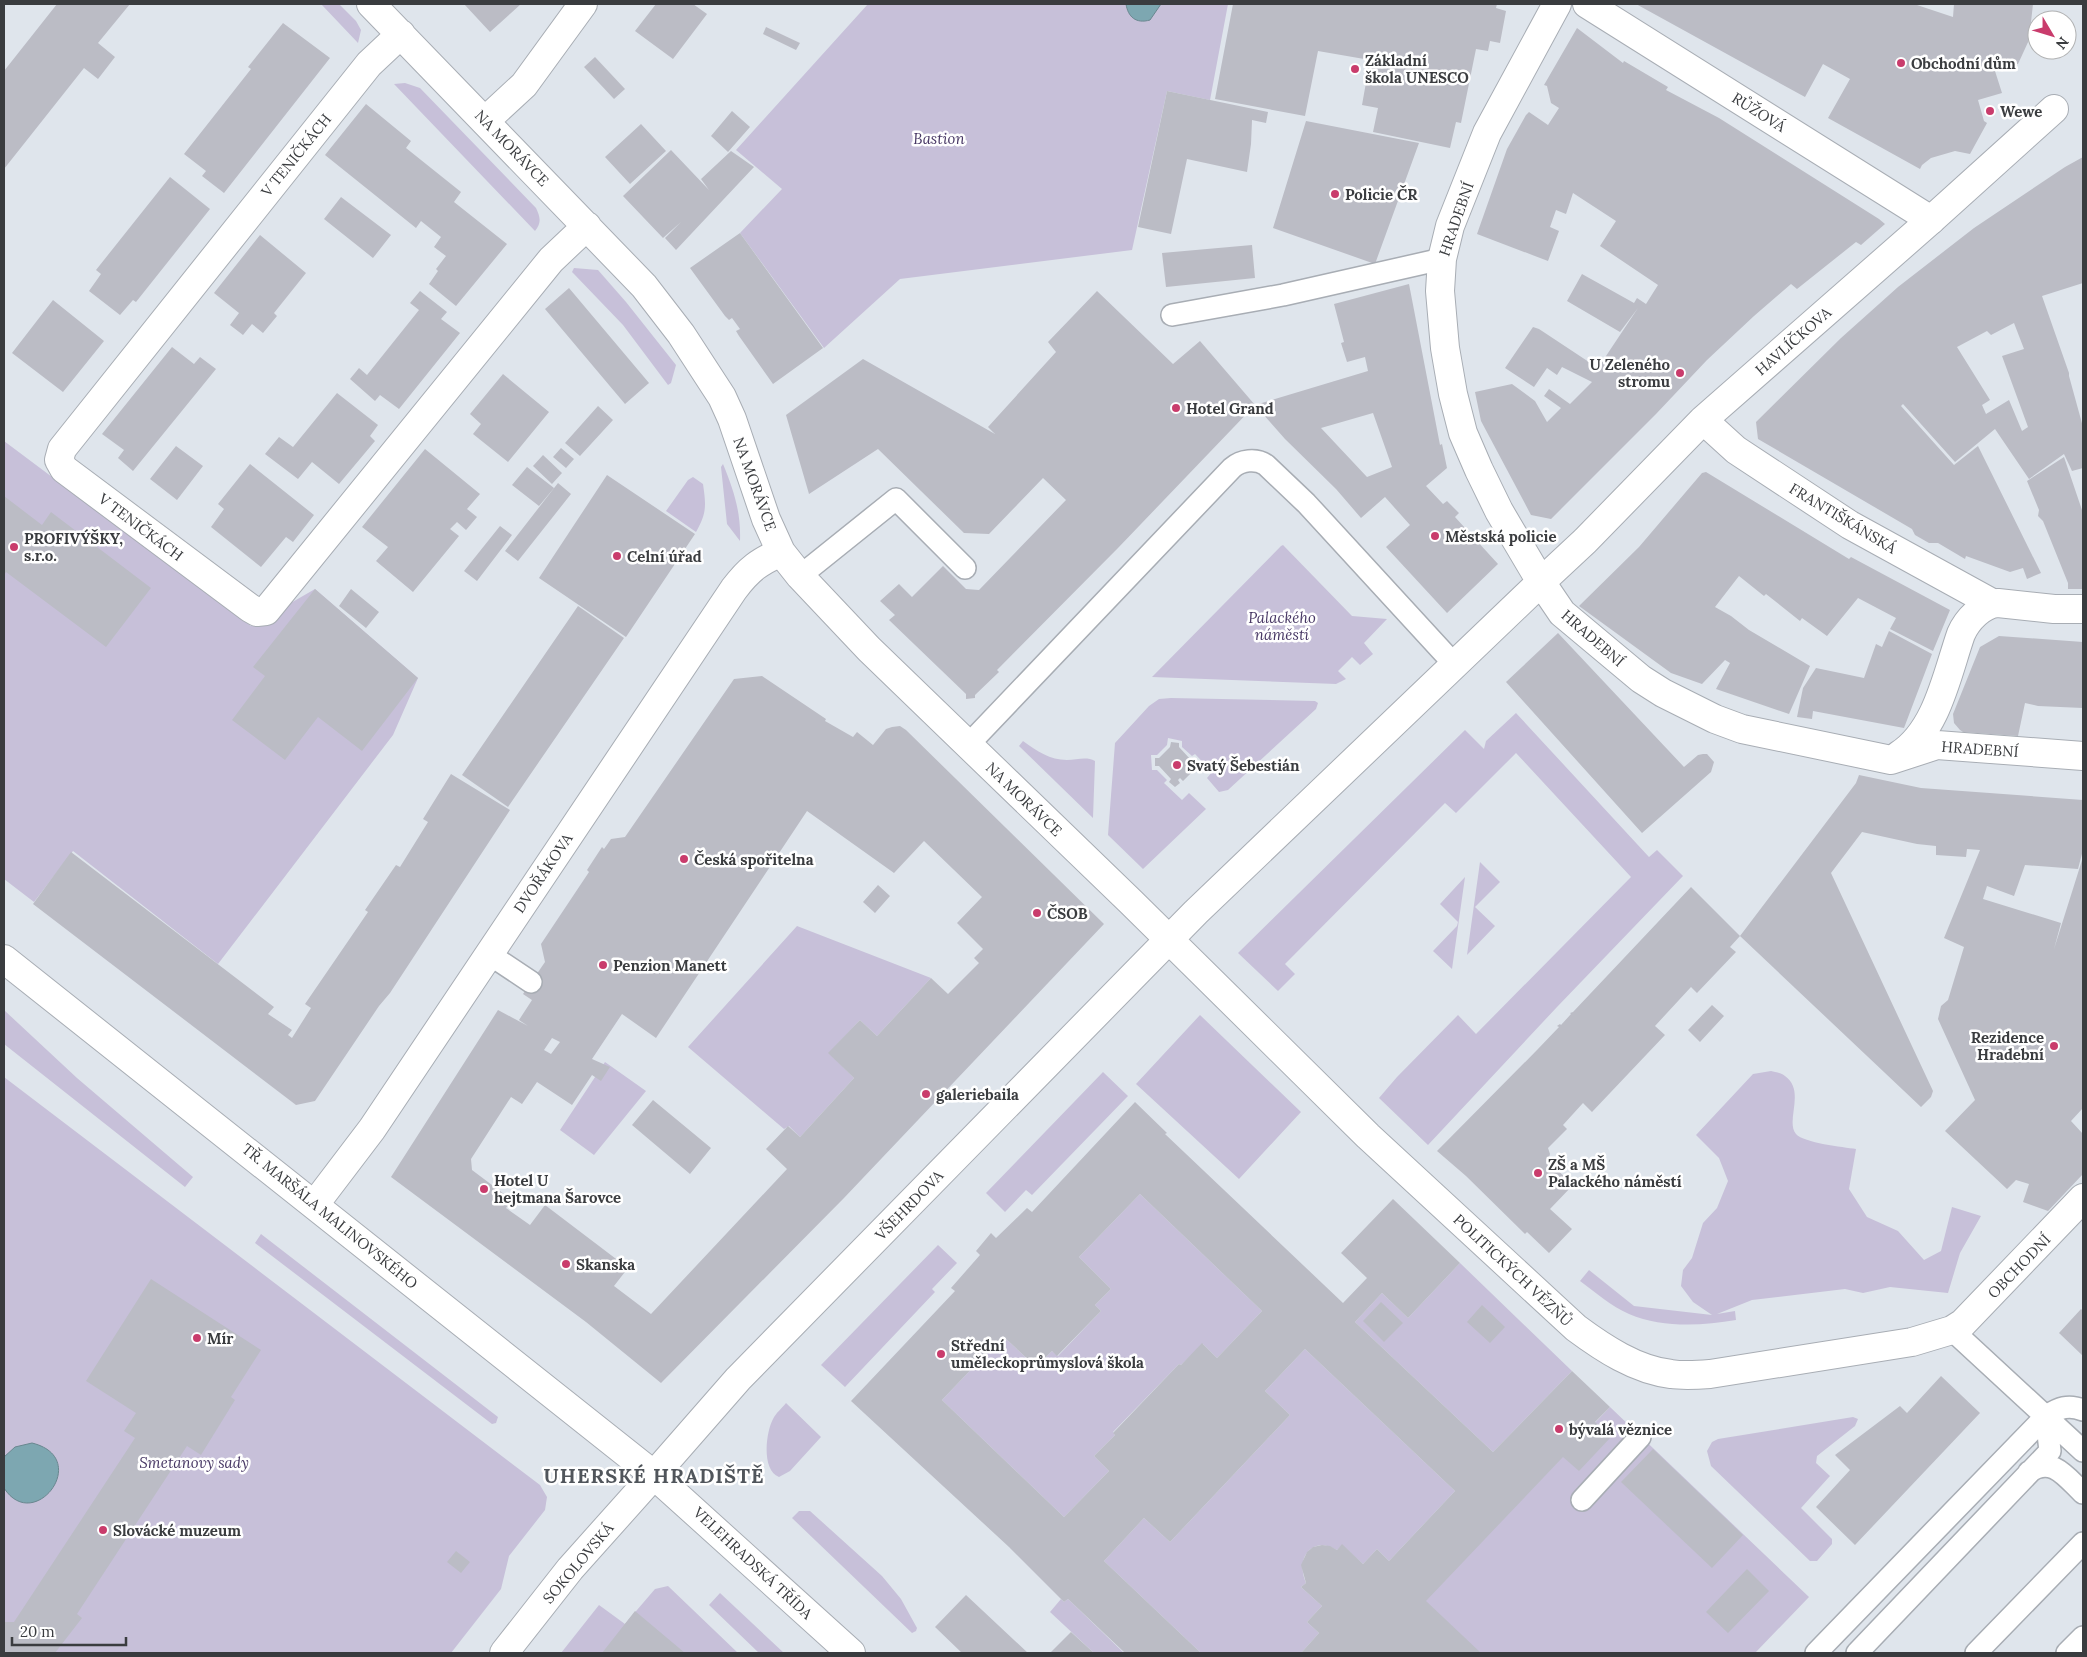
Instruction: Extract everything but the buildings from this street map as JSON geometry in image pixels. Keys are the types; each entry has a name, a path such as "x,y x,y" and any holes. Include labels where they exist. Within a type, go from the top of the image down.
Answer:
{"street":[{"name":"NA MORÁVCE","path":"371,4 644,286 710,376 732,419 766,519 781,552 800,576 869,649 1168,940"},
{"path":"485,121 524,85 583,4"},
{"name":"HRADEBNÍ","path":"1557,4 1487,134 1450,226 1442,259 1440,291 1445,348 1461,426 1483,478 1540,582 1562,613 1634,674 1663,693 1742,730 1891,760 1937,745 2083,756"},
{"name":"RŮŽOVÁ","path":"1587,4 1931,220"},
{"name":"V TENIČKÁCH","path":"401,34 368,64 62,449 59,460 64,469 250,608 257,612 266,611 551,260 587,226"},
{"name":"HAVLÍČKOVA","path":"1540,582 1585,541 1703,420 1931,220 2054,109"},
{"name":"FRANTIŠKÁNSKÁ","path":"1703,420 1736,450 1850,525 1992,603 2054,610 2083,609"},
{"name":"DVOŘÁKOVA","path":"314,1204 372,1129 734,589 751,568 781,552"},
{"path":"1168,940 1540,582"},
{"path":"1891,760 1908,749 1928,725 1964,627 1975,614 1992,603"},
{"name":"POLITICKÝCH VĚZŇŮ","path":"1168,940 1368,1136 1576,1328 1605,1348 1628,1360 1669,1374 1710,1374 1912,1342 1952,1330"},
{"name":"VŠEHRDOVA","path":"654,1475 738,1379 1168,940"},
{"name":"TŘ. MARŠÁLA MALINOVSKÉHO","path":"4,959 654,1475"},
{"name":"OBCHODNÍ","path":"1952,1330 1963,1323 2083,1198"},
{"name":"SOKOLOVSKÁ","path":"504,1653 570,1569 654,1475"},
{"name":"VELEHRADSKÁ TŘÍDA","path":"654,1475 851,1653"}],"lane":[{"path":"1172,316 1283,295 1442,259"},
{"path":"968,745 1232,468 1245,462 1258,462 1266,465 1306,503 1454,664"},
{"path":"800,576 896,499 965,568"},
{"path":"489,954 531,982"},
{"path":"1952,1330 2083,1451"},
{"path":"1816,1653 2046,1416 2061,1407 2072,1406 2083,1410"},
{"path":"1857,1653 2050,1451 2046,1416"},
{"path":"1582,1500 1640,1436"},
{"path":"2029,1473 2041,1465 2050,1466 2083,1493"},
{"path":"1976,1653 2083,1543"},
{"path":"2067,1653 2083,1636"}],"green space":[{"path":"321,4 339,4 356,21 361,30 358,43"},
{"name":"Bastion","path":"868,4 1228,4 1210,100 1167,91 1132,250 900,279 824,348 740,233 782,189 736,150"},
{"path":"405,83 420,88 536,208 540,220 535,231 394,84"},
{"path":"574,268 598,270 626,302 676,365 671,383 668,385 623,325 572,272"},
{"path":"4,441 251,626 315,589 418,678 393,735 218,964 73,851 34,902 4,879"},
{"path":"723,464 736,502 740,541 727,524 721,467"},
{"path":"693,477 703,484 705,498 704,514 696,532 666,511 688,480"},
{"name":"Palackého náměstí","path":"1283,545 1352,616 1387,619 1364,643 1373,654 1360,665 1352,657 1338,671 1346,679 1336,684 1152,677 1281,546"},
{"path":"1159,699 1315,701 1318,703 1316,709 1228,790 1219,792 1207,778 1212,772 1195,754 1192,756 1182,747 1182,741 1168,738 1167,745 1157,755 1151,755 1152,770 1157,770 1167,780 1164,783 1182,800 1189,793 1206,809 1143,869 1108,835 1115,743 1149,706"},
{"path":"1516,713 1649,857 1657,850 1683,876 1428,1145 1379,1098 1458,1015 1476,1034 1631,877 1516,753 1456,813 1445,803 1285,964 1295,974 1278,991 1238,953 1465,730 1484,749 1486,741"},
{"path":"1023,741 1049,757 1061,760 1085,758 1095,761 1093,818 1019,746"},
{"path":"1480,862 1500,882 1475,907 1495,926 1467,955"},
{"path":"1465,877 1452,969 1433,951 1457,926 1458,922 1440,904"},
{"path":"797,926 931,978 877,1036 860,1020 829,1053 854,1078 800,1137 789,1126 784,1129 688,1047"},
{"path":"4,1010 77,1078 193,1177 185,1187 4,1044"},
{"path":"1200,1015 1301,1112 1239,1179 1136,1084"},
{"path":"605,1062 646,1091 594,1155 560,1130"},
{"path":"1771,1071 1780,1073 1791,1082 1795,1098 1793,1128 1796,1134 1815,1142 1856,1149 1849,1189 1867,1217 1898,1231 1924,1260 1941,1251 1952,1207 1981,1216 1960,1253 1948,1293 1890,1287 1863,1293 1845,1289 1752,1300 1717,1314 1735,1311 1736,1320 1682,1325 1642,1319 1622,1311 1580,1281 1589,1270 1634,1306 1712,1315 1693,1302 1681,1286 1683,1270 1692,1258 1703,1223 1717,1208 1728,1181 1719,1158 1696,1135 1753,1074"},
{"path":"1103,1072 1128,1096 1032,1195 1026,1190 1005,1212 986,1193"},
{"name":"Smetanovy sady","path":"4,1077 540,1485 547,1497 545,1510 509,1556 501,1589 451,1653 4,1653"},
{"path":"1140,1194 1262,1311 1217,1358 1203,1344 1181,1365 1179,1364 1113,1432 1115,1435 1094,1456 1109,1471 1064,1517 942,1400 1003,1336 1036,1367 1052,1351 1058,1356 1101,1311 1095,1305 1111,1289 1079,1257"},
{"path":"261,1234 498,1417 496,1423 492,1424 255,1243"},
{"path":"938,1245 957,1263 932,1289 935,1292 845,1387 821,1365"},
{"path":"1460,1263 1572,1371 1493,1452 1355,1322 1382,1293 1408,1318"},
{"path":"1305,1349 1455,1491 1389,1561 1377,1549 1363,1564 1342,1545 1337,1550 1320,1545 1313,1547 1308,1552 1304,1558 1303,1565 1306,1583 1301,1587 1322,1606 1307,1622 1319,1633 1301,1653 1201,1653 1104,1561 1144,1518 1170,1542 1290,1415 1265,1391"},
{"path":"786,1403 821,1437 790,1471 779,1477 769,1467 767,1441 773,1419"},
{"path":"1610,1407 1809,1597 1755,1653 1375,1653"},
{"path":"1853,1417 1858,1419 1855,1426 1817,1456 1816,1463 1830,1476 1801,1508 1832,1539 1832,1544 1817,1561 1810,1561 1711,1466 1707,1451 1712,1442 1718,1439"},
{"path":"799,1511 810,1511 882,1576 901,1599 917,1628 916,1631 912,1633 792,1518"},
{"path":"668,1586 738,1653 561,1653 599,1605 625,1624 655,1589"},
{"path":"720,1593 784,1653 759,1653 709,1605"},
{"path":"1061,1599 1064,1602 1068,1599 1124,1653 1094,1653 1050,1612"}],"water":[{"path":"1126,4 1161,4 1150,20 1141,21 1131,16"},
{"path":"32,1443 50,1451 58,1463 58,1476 52,1489 42,1498 30,1503 16,1500 4,1488 4,1457 15,1447"}],"place":[{"name":"Obchodní dům","path":"1901,63"},
{"name":"Základní škola UNESCO","path":"1355,69"},
{"name":"Wewe","path":"1990,111"},
{"name":"Policie ČR","path":"1335,194"},
{"name":"U Zeleného stromu","path":"1680,373"},
{"name":"Hotel Grand","path":"1176,408"},
{"name":"Městská policie","path":"1435,536"},
{"name":"PROFIVÝŠKY, s.r.o.","path":"14,547"},
{"name":"Celní úřad","path":"617,556"},
{"name":"Svatý Šebestián","path":"1177,765"},
{"name":"Česká spořitelna","path":"684,859"},
{"name":"ČSOB","path":"1037,913"},
{"name":"Penzion Manett","path":"603,965"},
{"name":"Rezidence Hradební","path":"2054,1046"},
{"name":"galeriebaila","path":"926,1094"},
{"name":"ZŠ a MŠ Palackého náměstí","path":"1538,1173"},
{"name":"Hotel U hejtmana Šarovce","path":"484,1189"},
{"name":"Skanska","path":"566,1264"},
{"name":"Mír","path":"197,1338"},
{"name":"Střední uměleckoprůmyslová škola","path":"941,1354"},
{"name":"bývalá věznice","path":"1559,1429"},
{"name":"Slovácké muzeum","path":"103,1530"}],"district":[{"name":"UHERSKÉ HRADIŠTĚ","path":"654,1475"}]}
